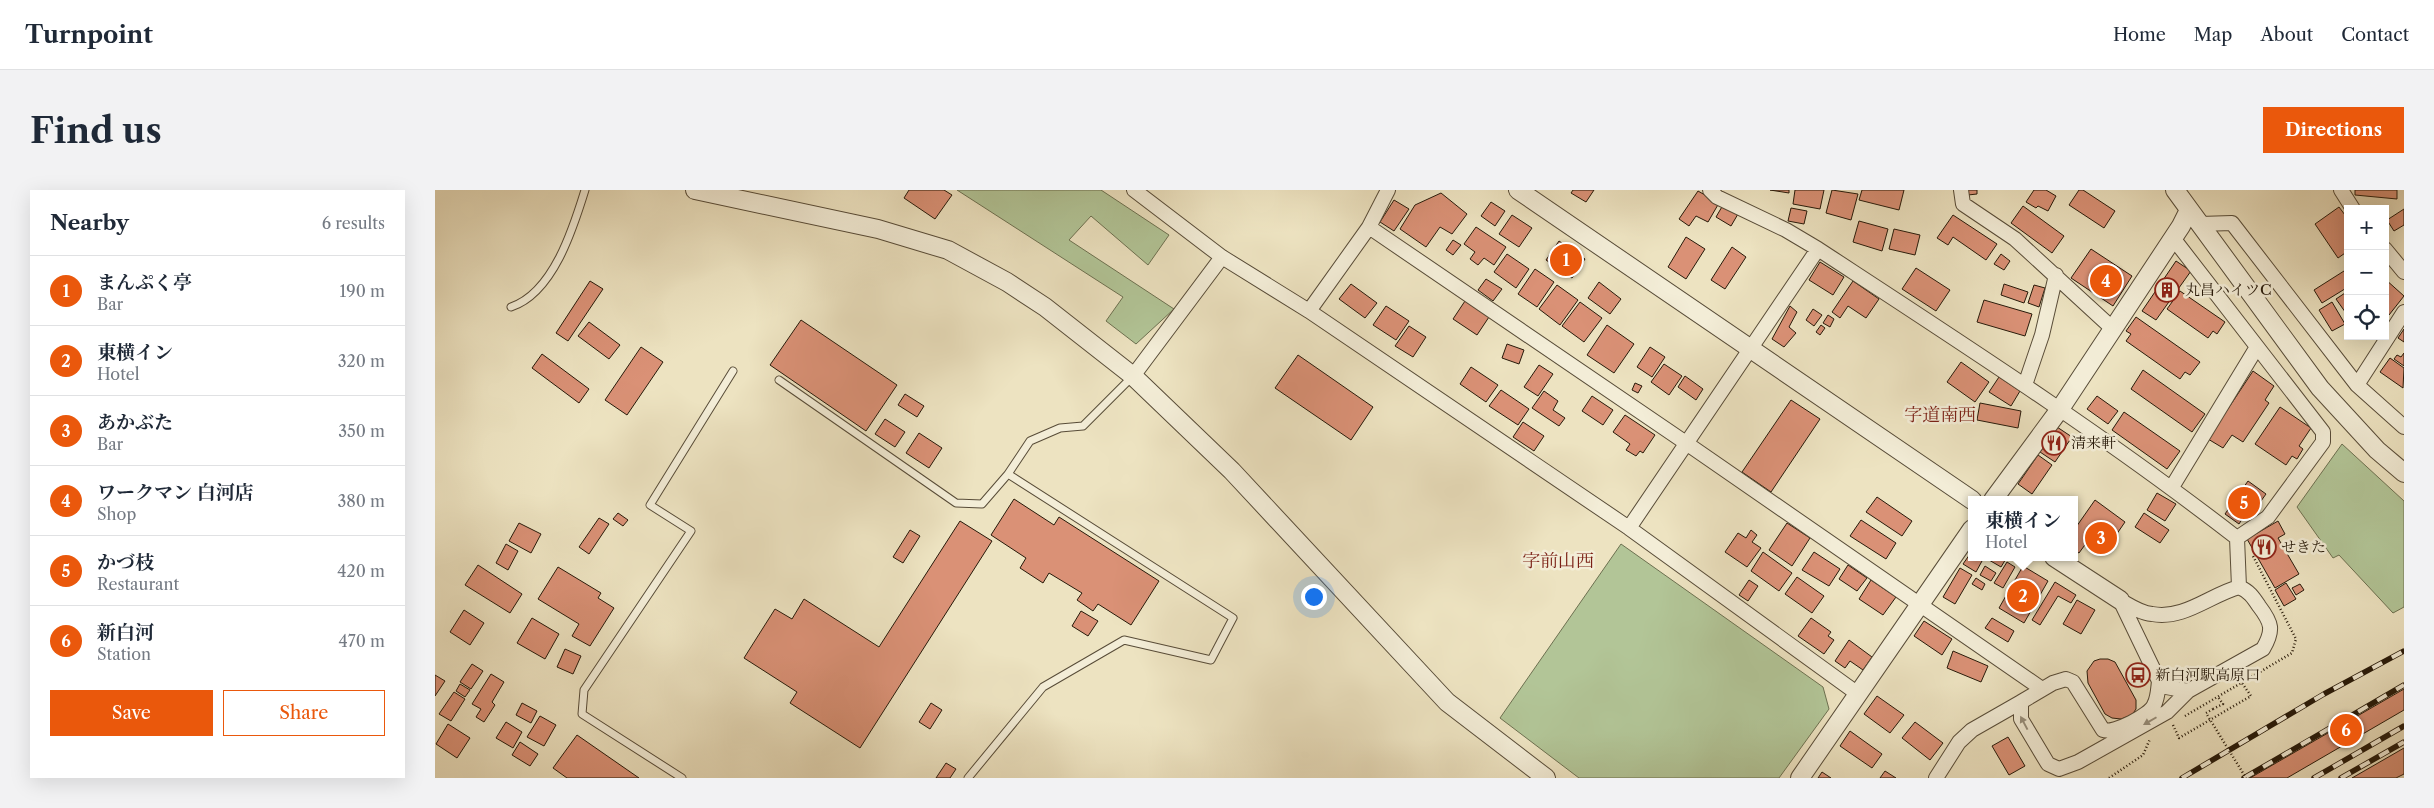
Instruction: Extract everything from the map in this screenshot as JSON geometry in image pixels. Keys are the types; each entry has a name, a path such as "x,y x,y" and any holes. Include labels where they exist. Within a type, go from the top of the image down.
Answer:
{"street":[{"path":"695,190 878,229 948,250 1007,282 1045,307 1133,376 1232,471 1447,702 1546,778"},
{"path":"1134,190 1222,257 1309,310 1629,528 1858,694"},
{"path":"1309,310 1369,227 1388,190"},
{"path":"1518,190 1968,497"},
{"path":"1710,190 1717,197 1786,230 1818,249 2025,384 2172,487 2237,538 2239,587"},
{"path":"1961,190 1963,204 2015,239 2112,328"},
{"path":"2175,190 2319,388 2377,450 2404,474"},
{"path":"2341,190 2350,205"},
{"path":"1996,496 2060,409 2173,238 2189,210"},
{"path":"2200,224 2232,223 2357,385 2404,427"},
{"path":"1369,227 1686,442 2042,689"},
{"path":"2173,238 2323,432 2323,442 2268,518 2237,538"},
{"path":"1629,528 1818,249"},
{"path":"2386,250 2404,272"},
{"path":"1133,376 1222,257"},
{"path":"2025,384 2042,335 2056,275"},
{"path":"2357,385 2404,312"},
{"path":"2172,487 2257,347"},
{"path":"1800,778 1968,535"},
{"path":"2021,702 2021,719 2048,764 2059,769 2078,762 2167,712 2188,692 2263,649 2270,637 2269,619 2249,591 2239,587 2212,596 2189,610 2179,613 2152,615 2119,600 2060,561"},
{"path":"2119,600 2159,681 2166,687 2188,692"},
{"path":"1936,778 1959,742 1972,730 2061,680 2070,680 2098,724 2108,732 2149,712 2154,706 2159,681"}],"lane":[{"path":"511,307 523,303 536,292 549,274 564,248 585,190"},
{"path":"682,778 582,714 584,690 691,531 650,505 733,371"},
{"path":"779,380 955,503 982,504 1008,474 1030,441 1060,428 1083,426 1133,376"},
{"path":"968,778 1043,687 1124,640 1211,660 1233,618 1008,474"}],"path":[{"path":"2172,723 2179,738 2211,720 2251,696 2242,682"},
{"path":"2218,696 2223,704 2206,713 2246,778"}],"green space":[{"path":"957,190 1101,190 1169,235 1148,265 1091,216 1069,240 1174,309 1136,344 1106,321 1123,297"},
{"path":"2342,444 2404,501 2404,607 2393,613 2339,555 2333,558 2297,507"},
{"path":"1621,544 1823,687 1829,709 1779,778 1579,778 1500,718"}],"building":[{"path":"909,190 944,190 952,195 935,219 904,198"},
{"path":"1573,190 1594,190 1586,202 1571,193"},
{"path":"1770,190 1789,190 1789,193"},
{"path":"1795,190 1824,190 1820,209 1793,204"},
{"path":"1832,190 1858,194 1851,220 1826,213"},
{"path":"1862,190 1904,190 1899,210 1859,200"},
{"path":"1968,190 1977,190 1977,194 1968,195"},
{"path":"2034,190 2046,190 2056,196 2048,211 2038,206 2036,208 2026,202"},
{"path":"2079,190 2083,190 2115,211 2104,228 2069,205"},
{"path":"2355,190 2397,190 2397,199 2355,195"},
{"path":"1698,191 1719,203 1708,222 1696,216 1689,226 1679,219"},
{"path":"1441,193 1467,214 1452,234 1440,227 1426,247 1400,229 1415,205"},
{"path":"1394,200 1409,209 1394,231 1380,222"},
{"path":"1491,202 1505,211 1495,226 1481,216"},
{"path":"1723,205 1738,214 1731,226 1716,217"},
{"path":"2023,206 2064,236 2052,253 2011,223"},
{"path":"2339,207 2344,214 2344,254 2338,258 2315,224"},
{"path":"1791,208 1807,211 1804,224 1788,221"},
{"path":"2404,209 2404,225 2394,231 2389,223 2389,219"},
{"path":"1512,215 1532,228 1519,247 1499,234"},
{"path":"1953,215 1997,244 1986,260 1953,237 1948,245 1937,238"},
{"path":"1859,221 1888,229 1882,251 1853,242"},
{"path":"1476,227 1506,247 1494,265 1484,258 1478,265 1470,259 1475,252 1464,244"},
{"path":"1894,229 1920,235 1915,255 1889,249"},
{"path":"1686,237 1705,249 1686,279 1668,267"},
{"path":"1453,240 1461,245 1453,255 1446,250"},
{"path":"1559,241 1585,259 1572,278 1546,260"},
{"path":"1732,247 1746,257 1725,289 1711,280"},
{"path":"2091,249 2132,276 2113,306 2071,278"},
{"path":"1507,254 1529,269 1516,288 1494,272"},
{"path":"2001,254 2010,261 2004,270 1994,264"},
{"name":"丸昌ハイツC","path":"2176,261 2191,271 2156,320 2142,311"},
{"path":"1820,262 1844,277 1833,295 1809,280"},
{"path":"1916,268 1950,290 1936,311 1902,289"},
{"path":"1535,269 1554,282 1537,307 1518,294"},
{"path":"2344,271 2344,289 2322,303 2314,290"},
{"path":"1486,279 1502,289 1493,301 1478,290"},
{"path":"590,281 603,289 568,341 556,333"},
{"path":"1853,281 1879,299 1866,318 1848,306 1840,318 1832,312"},
{"path":"1599,282 1621,299 1610,314 1588,298"},
{"path":"2389,283 2404,296 2389,315"},
{"path":"1351,284 1377,303 1365,318 1339,299"},
{"path":"2004,284 2028,292 2024,303 2001,295"},
{"path":"1557,285 1578,300 1560,325 1539,309"},
{"path":"2034,285 2045,288 2039,307 2028,303"},
{"path":"2180,291 2225,322 2217,334 2213,331 2208,338 2167,309"},
{"path":"2344,294 2344,310 2336,299"},
{"path":"1984,300 2032,314 2025,336 1977,322"},
{"path":"1465,301 1489,317 1477,335 1453,319"},
{"path":"1580,302 1602,318 1584,342 1562,326"},
{"path":"2332,302 2344,325 2332,331 2319,310"},
{"path":"1386,306 1409,321 1396,340 1373,325"},
{"path":"1790,306 1797,312 1789,327 1796,333 1784,347 1772,339"},
{"path":"1813,309 1822,315 1814,326 1806,320"},
{"path":"1828,315 1834,319 1830,327 1823,323"},
{"path":"2136,317 2200,362 2190,375 2185,372 2180,379 2126,341 2131,334 2126,331"},
{"path":"801,320 897,385 866,431 770,365"},
{"path":"589,322 620,345 609,359 578,336"},
{"path":"1607,325 1634,344 1614,373 1587,355"},
{"path":"1821,325 1825,328 1820,335 1816,332"},
{"path":"1409,326 1426,337 1413,357 1395,346"},
{"path":"2404,329 2404,342 2398,338"},
{"path":"1507,344 1524,350 1519,364 1502,358"},
{"path":"641,347 663,362 627,415 605,400"},
{"path":"1650,347 1665,357 1652,377 1637,367"},
{"path":"2404,353 2404,366 2394,359 2397,355 2401,357"},
{"path":"542,354 589,389 579,403 532,368"},
{"path":"1298,355 1373,407 1351,440 1275,388"},
{"path":"2390,358 2404,368 2403,388 2380,372"},
{"path":"1961,362 1989,382 1975,402 1947,382"},
{"path":"1664,364 1682,376 1669,395 1651,382"},
{"path":"1539,365 1553,374 1538,396 1524,387"},
{"path":"1471,367 1498,385 1486,402 1460,384"},
{"path":"2143,370 2205,414 2192,432 2131,389"},
{"path":"2253,371 2274,386 2265,400 2269,403 2243,442 2232,435 2223,448 2208,439"},
{"path":"1685,376 1703,389 1696,400 1678,387"},
{"path":"1999,377 2020,391 2011,406 1989,392"},
{"path":"1635,383 1642,386 1638,393 1632,390"},
{"path":"1501,390 1529,409 1518,425 1489,406"},
{"path":"1544,391 1558,401 1553,410 1565,418 1559,426 1532,408"},
{"path":"905,394 924,406 917,417 898,405"},
{"path":"1592,396 1613,410 1603,425 1582,411"},
{"path":"2097,396 2118,411 2108,424 2087,409"},
{"path":"1791,400 1820,419 1771,492 1742,472"},
{"path":"1980,403 2021,411 2018,428 1977,420"},
{"path":"2280,407 2311,428 2299,446 2303,449 2297,459 2292,456 2286,465 2255,444"},
{"path":"2124,412 2180,451 2167,469 2112,430"},
{"path":"1625,415 1655,435 1643,453 1640,451 1636,456 1626,450 1630,444 1613,432"},
{"path":"885,419 905,432 895,447 875,434"},
{"path":"1523,422 1544,436 1534,451 1513,437"},
{"path":"2057,427 2072,437 2055,462 2040,452"},
{"path":"919,433 942,448 929,468 906,453"},
{"path":"2038,455 2052,465 2032,494 2018,484"},
{"path":"2248,481 2266,494 2248,519 2244,516 2239,524 2225,514"},
{"path":"2157,493 2176,504 2165,521 2147,510"},
{"path":"1877,497 1912,521 1902,536 1866,512"},
{"path":"1014,499 1054,525 1059,517 1159,581 1131,625 1098,604 1093,611 1077,600 1082,593 1049,573 1043,583 1020,568 1026,558 991,535"},
{"path":"2095,500 2125,522 2114,538 2098,527 2079,553 2078,524"},
{"path":"618,513 628,520 623,526 613,519"},
{"path":"2144,513 2169,530 2160,543 2135,527"},
{"path":"599,518 609,524 589,554 579,547"},
{"path":"1861,520 1896,543 1886,559 1850,536"},
{"path":"960,521 992,541 860,748 790,703 797,692 744,658 775,609 792,619 804,599 879,647"},
{"path":"2278,521 2285,534 2278,538 2299,574 2275,588 2247,539"},
{"path":"519,523 541,534 531,553 509,541"},
{"path":"1787,523 1810,538 1792,566 1769,550"},
{"path":"910,530 920,536 903,563 893,557"},
{"path":"1751,530 1757,535 1752,542 1761,548 1747,567 1725,552 1738,533 1746,538"},
{"path":"506,544 518,551 508,570 496,563"},
{"path":"1763,552 1792,573 1779,591 1751,571"},
{"path":"1814,552 1840,569 1829,586 1802,570"},
{"path":"1968,557 1968,561 1982,561 1976,572 1963,564"},
{"path":"1991,561 2005,561 2001,567"},
{"path":"2007,562 2015,567 2003,588 1994,583"},
{"path":"478,565 522,594 510,613 465,585"},
{"path":"1848,565 1867,578 1857,591 1839,579"},
{"path":"1985,566 1996,573 1991,581 1980,575"},
{"path":"2023,566 2048,581 2024,623 1999,608"},
{"path":"558,567 601,593 598,598 614,608 590,646 572,636 579,624 538,599"},
{"path":"1960,568 1972,575 1955,604 1943,597"},
{"path":"1797,577 1824,596 1812,613 1785,594"},
{"path":"1976,578 1985,584 1982,590 1972,584"},
{"path":"1749,580 1758,586 1748,601 1739,595"},
{"path":"1871,580 1896,597 1883,615 1859,599"},
{"path":"2055,582 2076,595 2071,603 2058,596 2040,625 2032,620"},
{"path":"2286,583 2296,599 2284,606 2275,590"},
{"path":"2300,584 2304,590 2296,595 2292,588"},
{"path":"2077,600 2095,610 2081,634 2063,624"},
{"path":"464,610 484,623 470,645 450,632"},
{"path":"1081,611 1098,621 1088,636 1072,626"},
{"path":"532,618 559,634 545,659 517,643"},
{"path":"1811,618 1831,632 1828,636 1834,640 1824,654 1798,636"},
{"path":"1992,618 2014,631 2008,642 1985,628"},
{"path":"1924,621 1952,639 1942,655 1914,636"},
{"path":"1849,640 1872,657 1863,670 1850,661 1845,668 1835,661"},
{"path":"565,649 581,656 573,674 557,667"},
{"path":"1953,651 1988,666 1981,682 1947,668"},
{"path":"2108,659 2115,662 2136,700 2136,709 2132,715 2121,719 2112,718 2105,714 2088,683 2087,671 2094,661"},
{"path":"472,664 483,671 471,689 460,682"},
{"path":"491,674 504,682 492,702 495,705 484,722 476,717 481,709 472,704"},
{"path":"435,675 445,681 435,696"},
{"path":"460,684 470,690 465,697 456,691"},
{"path":"2404,689 2404,710 2287,778 2250,778"},
{"path":"454,692 465,699 451,721 439,714"},
{"path":"1877,696 1904,715 1890,733 1864,714"},
{"path":"522,703 537,711 531,723 516,715"},
{"path":"931,703 942,710 930,729 919,722"},
{"path":"540,716 556,725 544,746 527,737"},
{"path":"506,722 522,732 513,748 496,738"},
{"path":"1915,722 1943,743 1930,760 1902,738"},
{"path":"448,724 470,738 457,758 436,744"},
{"path":"1850,731 1882,754 1872,768 1840,746"},
{"path":"577,735 639,778 567,778 553,768"},
{"path":"2008,737 2025,766 2009,775 1992,746"},
{"path":"520,742 538,754 530,766 512,755"},
{"path":"2404,748 2404,774 2396,778 2352,778"},
{"path":"946,763 956,769 950,778 936,778"},
{"path":"1885,771 1896,778 1880,778"},
{"path":"1822,772 1831,778 1818,778"}],"railway":[{"path":"2182,778 2324,694 2404,651"},
{"path":"2244,778 2404,685"},
{"path":"2314,778 2404,726"},
{"path":"2341,778 2404,742"}],"place":[{"name":"まんぷく亭","path":"1566,260"},
{"name":"ワークマン 白河店","path":"2106,281"},
{"name":"丸昌ハイツC","path":"2167,290"},
{"name":"清来軒","path":"2054,443"},
{"name":"かづ枝","path":"2244,503"},
{"name":"あかぶた","path":"2101,538"},
{"name":"せきた","path":"2264,547"},
{"name":"東横イン","path":"2023,596"},
{"name":"新白河駅高原口","path":"2138,675"},
{"name":"新白河","path":"2346,730"}],"district":[{"name":"字道南西","path":"1940,415"},
{"name":"字前山西","path":"1558,561"}]}
